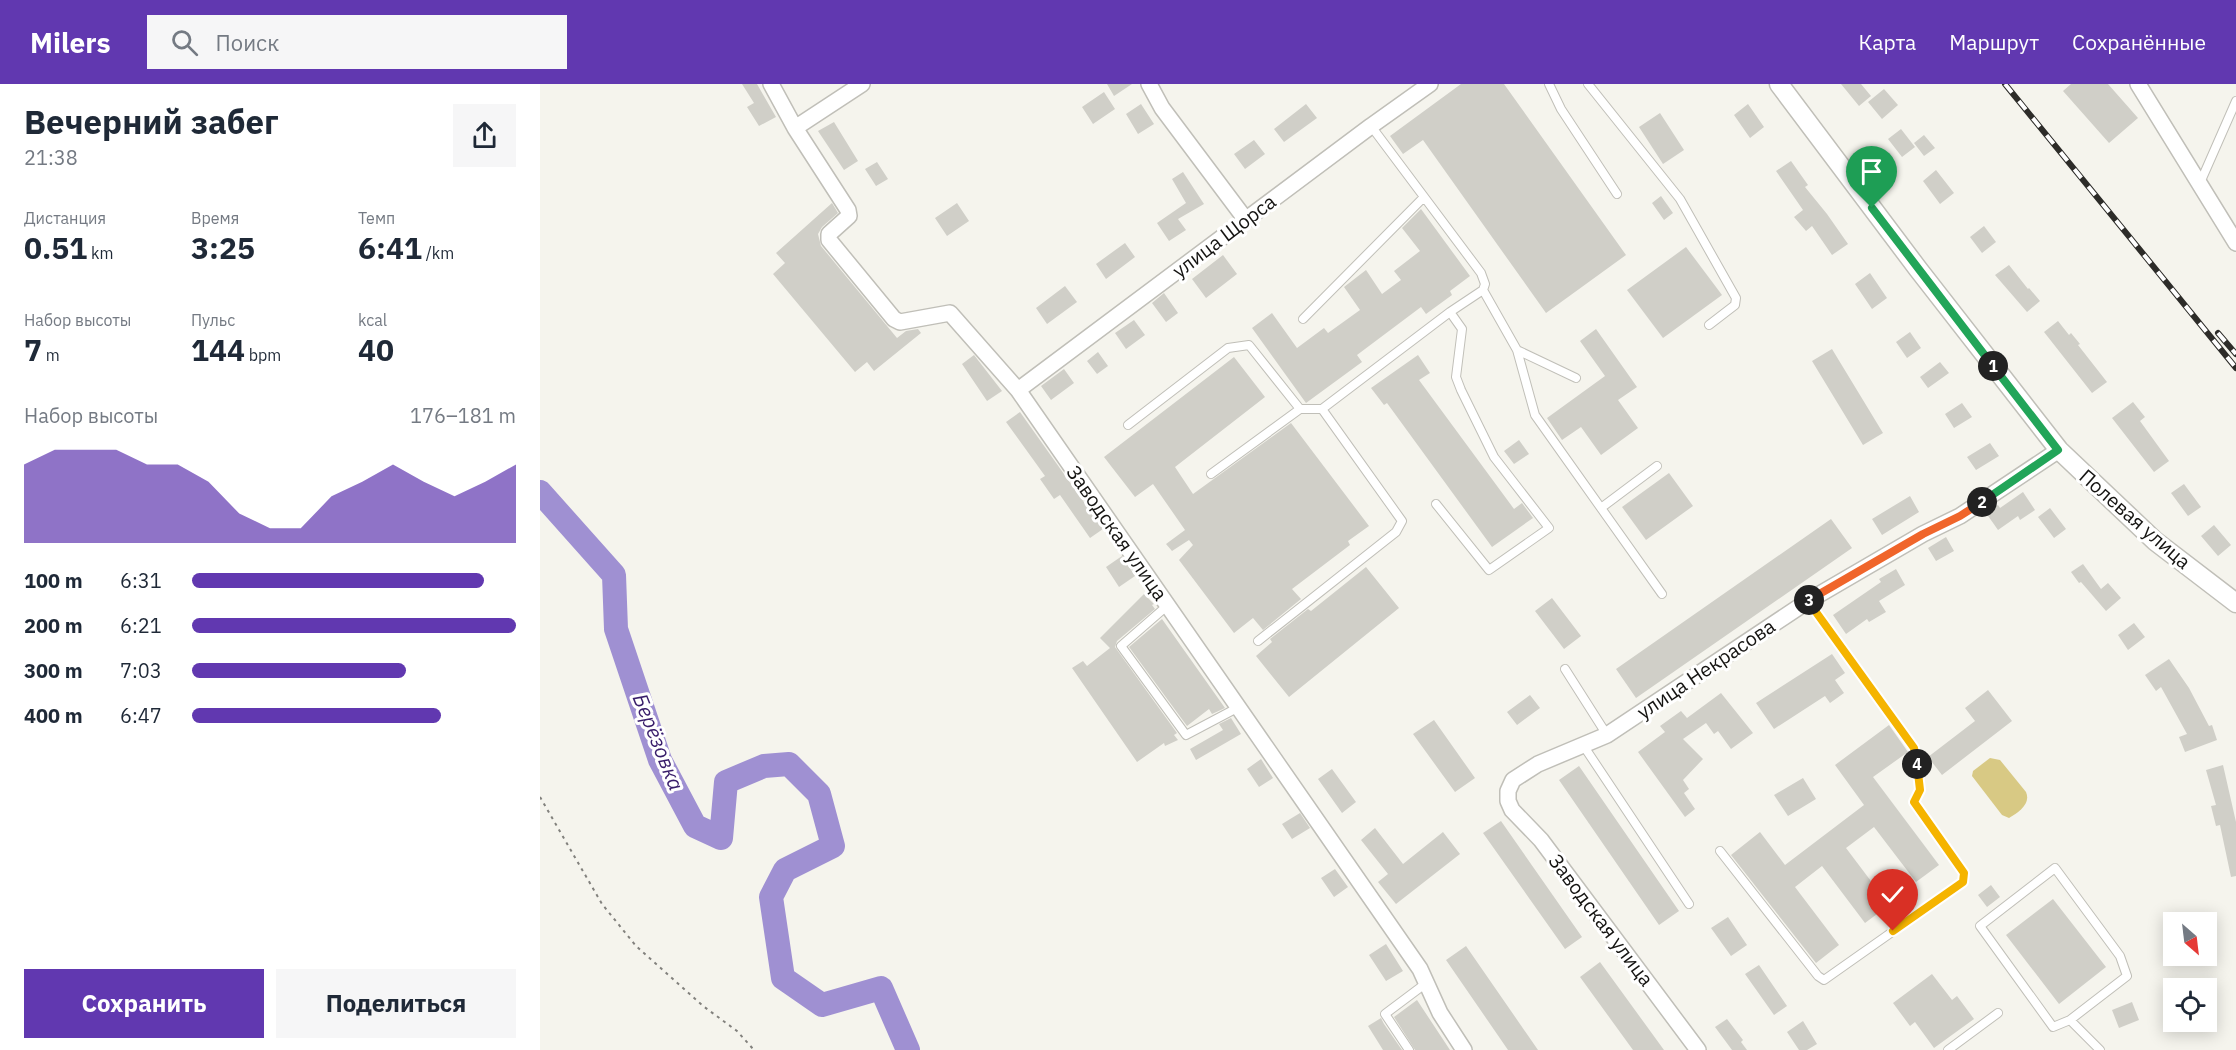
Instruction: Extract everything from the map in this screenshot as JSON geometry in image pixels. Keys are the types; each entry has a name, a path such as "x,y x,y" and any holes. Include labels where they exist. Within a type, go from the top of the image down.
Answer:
{"street":[{"name":"Заводская улица","path":"771,84 795,128 848,210 849,216 829,234 829,240 894,319 900,322 950,313 1018,390 1420,969 1440,1013 1464,1050"},
{"path":"795,128 862,84"},
{"path":"1149,84 1162,108 1246,220"},
{"name":"улица Щорса","path":"1018,390 1430,84"},
{"name":"Полевая улица","path":"1779,84 2058,450 2155,541 2236,603"},
{"path":"2138,84 2236,243"},
{"name":"улица Некрасова","path":"1508,791 1513,780 1538,764 1607,735 1808,601 1923,534 1960,516 2058,450"},
{"name":"Заводская улица","path":"1508,791 1508,801 1512,810 1541,840 1698,1050"}],"lane":[{"path":"1549,84 1561,109 1617,194"},
{"path":"1588,84 1680,199 1736,298 1735,305 1709,325"},
{"path":"2200,183 2236,101"},
{"path":"1211,474 1300,409 1322,409 1450,312 1483,290 1485,284 1481,273 1371,126"},
{"path":"1303,319 1424,197"},
{"path":"1483,290 1517,350 1535,415 1662,594"},
{"path":"1436,504 1489,570 1549,528 1494,457 1461,390 1456,377 1462,329 1450,312"},
{"path":"1128,425 1228,348 1250,345 1300,409"},
{"path":"1517,350 1576,378"},
{"path":"1258,641 1396,532 1402,521 1322,409"},
{"path":"1601,508 1657,466"},
{"path":"1720,851 1818,976 1824,980 1963,882 1965,877 1914,802 1920,790 1914,748 1808,601"},
{"path":"1168,605 1121,646 1186,735 1239,707"},
{"path":"1565,669 1607,735"},
{"path":"1583,745 1689,904"},
{"path":"2055,868 2120,956 2127,976 2070,1020 2053,1027 1980,926 2055,868"},
{"path":"1409,1050 1385,1014 1425,984"},
{"path":"1948,1050 1998,1013"},
{"path":"2070,1020 2100,1050"}],"path":[{"path":"540,797 602,904 636,946 703,1006 737,1032 754,1050"}],"shaded area":[{"path":"1990,758 2000,760 2026,792 2025,804 2009,818 2002,815 1972,776 1973,771"}],"building":[{"path":"742,84 757,84 776,117 759,126 747,107 754,103"},
{"path":"1107,84 1132,84 1114,96"},
{"path":"1461,84 1504,84 1626,255 1546,313 1423,140 1403,154 1390,136"},
{"path":"1841,84 1861,84 1871,96 1859,106"},
{"path":"2071,84 2108,84 2138,118 2109,143 2063,91"},
{"path":"1884,89 1898,105 1882,119 1868,102"},
{"path":"1104,92 1115,109 1093,124 1082,107"},
{"path":"1141,104 1154,124 1138,134 1126,114"},
{"path":"1306,104 1317,118 1284,142 1274,129"},
{"path":"1748,104 1764,127 1750,138 1734,115"},
{"path":"1660,113 1684,150 1663,164 1639,127"},
{"path":"834,122 858,161 844,170 818,131"},
{"path":"1901,129 1915,147 1902,157 1888,139"},
{"path":"1924,135 1935,148 1924,156 1914,143"},
{"path":"1254,140 1265,154 1245,169 1234,154"},
{"path":"1791,161 1808,185 1805,187 1848,244 1832,255 1812,226 1806,231 1794,217 1803,210 1776,171"},
{"path":"877,162 888,179 876,186 865,169"},
{"path":"1936,170 1954,193 1940,204 1923,181"},
{"path":"1183,172 1204,204 1178,219 1186,230 1169,241 1157,223 1186,203 1172,179"},
{"path":"1661,196 1673,213 1664,220 1652,203"},
{"path":"832,203 838,213 822,227 818,234 821,246 897,338 906,331 918,329 921,333 874,371 867,362 855,372 773,274 785,263 776,253"},
{"path":"957,203 969,221 947,236 935,218"},
{"path":"1421,209 1470,276 1450,291 1452,295 1426,314 1421,307 1357,355 1362,362 1306,403 1252,328 1272,313 1297,348 1324,328 1328,333 1360,310 1344,287 1366,270 1382,294 1401,280 1394,271 1420,251 1402,228"},
{"path":"1984,226 1996,242 1982,253 1970,237"},
{"path":"1125,243 1135,257 1106,279 1096,264"},
{"path":"1686,247 1722,295 1663,338 1627,290"},
{"path":"1223,255 1237,274 1206,298 1192,279"},
{"path":"2009,265 2040,301 2027,312 1995,275"},
{"path":"1870,273 1887,298 1872,309 1855,284"},
{"path":"1065,286 1077,302 1047,324 1036,308"},
{"path":"1164,293 1178,313 1166,322 1152,303"},
{"path":"1134,320 1145,335 1126,349 1115,333"},
{"path":"2058,321 2080,344 2078,345 2107,382 2092,393 2044,332"},
{"path":"1596,329 1637,387 1618,400 1638,428 1601,455 1581,427 1562,440 1547,418 1605,376 1580,341"},
{"path":"1910,332 1921,348 1907,358 1896,342"},
{"path":"1832,349 1883,433 1863,445 1812,361"},
{"path":"1098,352 1108,366 1097,374 1087,361"},
{"path":"974,355 1002,391 987,401 962,364"},
{"path":"1418,355 1430,373 1419,380 1514,509 1522,503 1533,518 1492,547 1387,403 1384,405 1371,388"},
{"path":"1234,357 1265,397 1175,467 1193,494 1291,423 1369,526 1348,541 1350,545 1292,589 1301,599 1263,630 1253,618 1234,633 1179,560 1193,545 1189,540 1172,551 1166,544 1185,530 1153,484 1135,497 1104,457"},
{"path":"1940,362 1949,373 1928,388 1920,377"},
{"path":"1064,369 1074,383 1051,400 1041,386"},
{"path":"2133,402 2145,417 2140,421 2169,461 2154,472 2112,418"},
{"path":"1962,403 1972,417 1954,428 1945,414"},
{"path":"1020,412 1103,529 1090,538 1060,495 1054,499 1040,479 1045,476 1006,422"},
{"path":"1519,440 1529,454 1514,464 1504,451"},
{"path":"1990,443 1999,456 1976,470 1967,457"},
{"path":"1669,473 1693,506 1646,540 1622,507"},
{"path":"2184,484 2201,507 2188,516 2171,493"},
{"path":"2023,492 2035,510 2020,520 2018,516 1998,530 1986,513 1998,505 2000,508"},
{"path":"1910,496 1919,512 1882,535 1872,519"},
{"path":"2050,508 2066,529 2054,538 2038,517"},
{"path":"1831,519 1852,548 1636,698 1616,669"},
{"path":"2214,525 2231,545 2218,556 2201,536"},
{"path":"1946,537 1954,551 1936,561 1928,548"},
{"path":"1122,556 1135,576 1119,587 1106,567"},
{"path":"2083,564 2101,589 2108,583 2121,598 2106,611 2071,572"},
{"path":"1366,567 1399,608 1289,697 1256,656 1272,642 1270,639 1308,609 1311,611"},
{"path":"1896,569 1905,585 1879,601 1886,612 1869,622 1867,619 1846,634 1833,615 1881,582 1879,579"},
{"path":"1144,594 1154,604 1152,605 1155,609 1117,641 1115,647 1177,733 1174,735 1178,740 1165,746 1164,743 1137,762 1072,668 1083,661 1087,666 1110,648 1100,638"},
{"path":"1552,598 1581,636 1564,649 1535,611"},
{"path":"1162,619 1225,708 1212,714 1209,709 1187,726 1129,647"},
{"path":"2134,623 2145,637 2128,650 2118,635"},
{"path":"1832,654 1845,673 1835,680 1844,693 1830,703 1825,696 1774,729 1756,703"},
{"path":"2169,659 2189,688 2209,726 2212,725 2217,740 2185,752 2179,737 2187,734 2161,687 2156,691 2145,675"},
{"path":"1988,690 2012,721 1942,775 1928,757 1975,721 1965,708"},
{"path":"1721,693 1753,733 1731,749 1718,731 1714,734 1706,723 1683,739 1703,759 1683,780 1689,789 1684,793 1695,809 1685,817 1638,752 1665,732 1660,726 1681,711 1687,718"},
{"path":"1530,695 1540,708 1517,725 1507,712"},
{"path":"1231,718 1241,734 1196,760 1190,749 1223,730 1219,724"},
{"path":"1434,720 1475,778 1455,792 1413,734"},
{"path":"1889,725 1908,752 1873,777 1939,865 1916,882 1874,827 1846,848 1889,905 1865,923 1822,866 1795,887 1839,945 1816,963 1731,855 1760,832 1785,865 1864,805 1835,765"},
{"path":"1261,759 1273,778 1259,787 1247,769"},
{"path":"2223,765 2236,822 2236,876 2231,877 2220,825 2216,826 2211,806 2216,805 2206,770"},
{"path":"1579,766 1679,911 1659,925 1559,780"},
{"path":"1332,769 1356,802 1342,813 1318,779"},
{"path":"1803,778 1816,799 1788,816 1774,795"},
{"path":"1300,813 1310,828 1292,839 1282,824"},
{"path":"1501,821 1582,937 1565,949 1483,833"},
{"path":"1375,828 1403,864 1443,832 1460,854 1396,904 1378,882 1388,874 1361,840"},
{"path":"1335,869 1348,887 1334,897 1321,878"},
{"path":"1991,885 2000,897 1987,907 1978,895"},
{"path":"2053,899 2106,967 2059,1004 2006,935"},
{"path":"1728,917 1747,945 1731,956 1711,928"},
{"path":"1386,944 1403,971 1386,981 1369,955"},
{"path":"1466,946 1538,1050 1508,1050 1446,960"},
{"path":"1600,962 1664,1050 1633,1050 1580,977"},
{"path":"1759,965 1787,1006 1774,1015 1745,974"},
{"path":"1932,974 1952,1000 1957,996 1974,1019 1934,1048 1915,1022 1910,1026 1893,1003"},
{"path":"1417,1000 1450,1050 1415,1050 1394,1017"},
{"path":"2132,1002 2139,1020 2119,1028 2112,1010"},
{"path":"1381,1018 1402,1050 1383,1050 1368,1026"},
{"path":"1727,1019 1743,1040 1741,1042 1747,1050 1732,1050 1715,1027"},
{"path":"1803,1021 1817,1044 1807,1050 1799,1050 1787,1032"}],"waterway":[{"name":"Берёзовка","path":"540,492 614,575 616,629 660,760 695,826 721,838 726,782 764,766 789,764 819,794 833,846 785,870 771,897 783,978 822,1005 881,988 908,1050"}],"railway":[{"path":"2005,84 2236,368"},
{"path":"2218,333 2236,354"}],"route":[{"path":"1872,208 2058,450 1960,516 1923,534 1808,601 1914,748 1920,790 1914,802 1964,873 1963,882 1893,931"}]}
